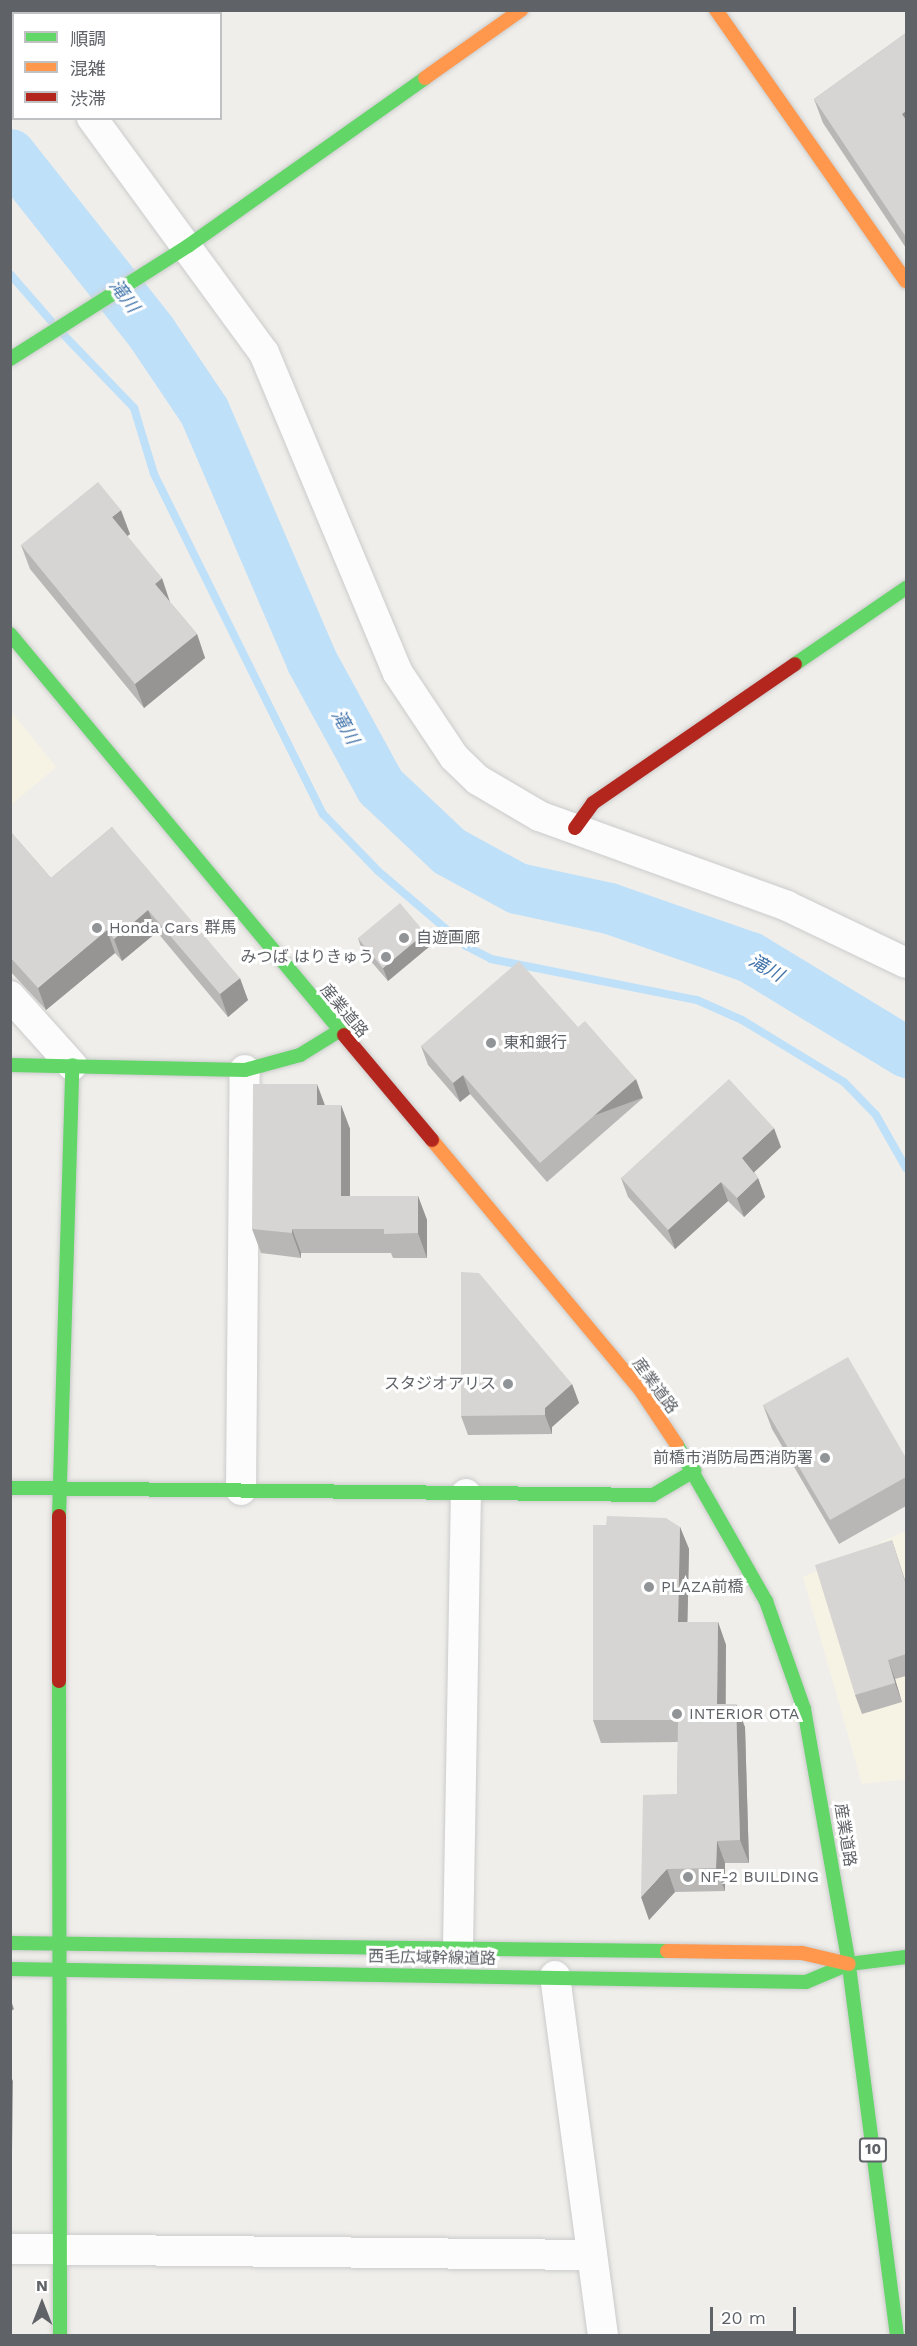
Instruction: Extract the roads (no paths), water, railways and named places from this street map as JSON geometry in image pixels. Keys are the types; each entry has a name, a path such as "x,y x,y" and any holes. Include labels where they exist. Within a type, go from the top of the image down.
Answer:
{"street":[{"path":"10,359 82,309 177,253 521,10"},
{"path":"716,10 906,281"},
{"path":"93,120 177,253 264,353 320,496 415,705 478,780 539,816 787,906 906,963"},
{"path":"575,828 593,803 906,588"},
{"name":"産業道路","path":"10,634 641,1391 694,1471 766,1601 804,1709 849,1964 897,2336"},
{"path":"10,996 72,1065 59,1489 60,2336"},
{"path":"10,1065 245,1070 300,1055 339,1031"},
{"path":"241,1490 245,1070"},
{"path":"10,1488 653,1495 694,1471"},
{"path":"458,1948 466,1494"},
{"name":"西毛広域幹線道路","path":"10,1943 802,1953 849,1964"},
{"name":"西毛広域幹線道路","path":"10,1969 555,1976 806,1982 849,1964 906,1957"},
{"path":"555,1976 603,2336"},
{"path":"10,2248 592,2255"}],"waterway":[{"name":"滝川","path":"10,154 151,332 204,411 311,660 380,786 449,851 517,888 609,908 750,957 906,1052"},
{"path":"10,274 51,321"},
{"path":"60,331 134,408 154,474 323,814 378,871 466,946 491,959 697,1000 742,1020 844,1082 876,1115 906,1168"}],"place":[{"name":"Honda Cars 群馬","path":"97,928"},
{"name":"自遊画廊","path":"404,938"},
{"name":"みつば はりきゅう","path":"386,957"},
{"name":"東和銀行","path":"491,1043"},
{"name":"スタジオアリス","path":"508,1384"},
{"name":"前橋市消防局西消防署","path":"825,1458"},
{"name":"PLAZA前橋","path":"649,1587"},
{"name":"INTERIOR OTA","path":"677,1714"},
{"name":"NF-2 BUILDING","path":"688,1877"}]}
